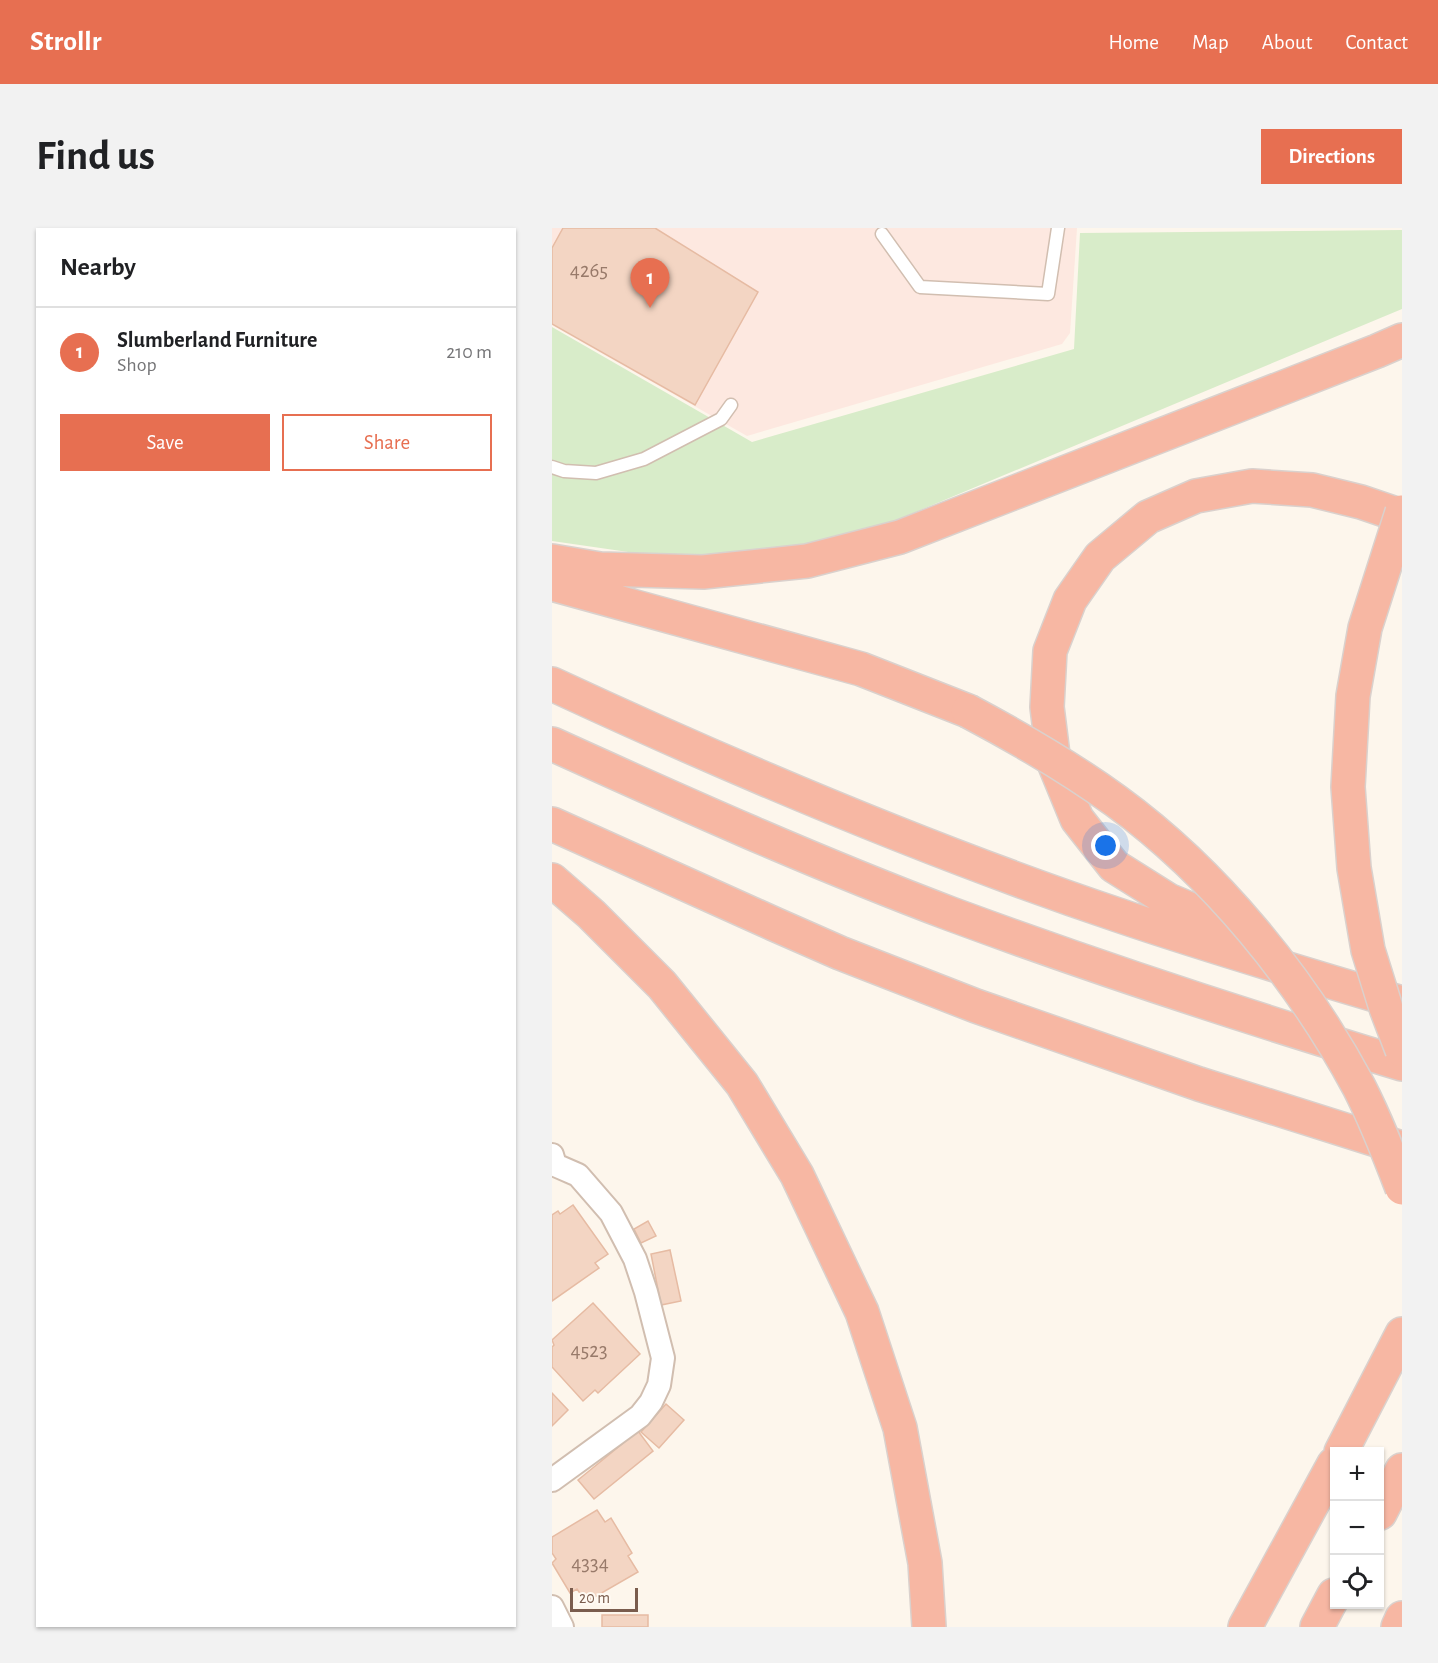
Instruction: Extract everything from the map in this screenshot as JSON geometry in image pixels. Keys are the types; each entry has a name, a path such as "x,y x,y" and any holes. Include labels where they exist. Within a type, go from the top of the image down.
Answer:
{"highway":[{"path":"552,561 600,569 703,572 807,561 900,537 1402,340"},
{"path":"1256,959 1211,918 1168,900 1114,866 1077,819 1054,763 1047,708 1050,651 1070,600 1100,557 1148,517 1196,496 1252,486 1312,490 1402,514 1365,628 1353,696 1348,787 1354,868 1368,950 1402,1050"},
{"path":"552,584 861,669 968,711 1028,742 1118,802 1212,886 1296,986 1358,1087 1383,1139 1402,1188"},
{"path":"552,684 763,778 899,834 1118,915 1402,1003"},
{"path":"552,744 725,822 951,913 1182,995 1402,1064"},
{"path":"552,824 840,953 976,1006 1199,1084 1392,1145"},
{"path":"552,880 591,914 662,985 742,1084 797,1175 862,1312 900,1428 925,1563 929,1627"},
{"path":"1344,1447 1402,1334"},
{"path":"1384,1505 1402,1470"},
{"path":"1245,1627 1330,1473"},
{"path":"1317,1627 1330,1604"},
{"path":"1398,1627 1402,1618"}],"street":[{"path":"552,1480 640,1416 651,1402 659,1385 663,1358 635,1258 611,1213 578,1175 553,1162"},
{"path":"552,1607 562,1627"}],"lane":[{"path":"882,234 920,287 1048,294 1058,228"},
{"path":"552,467 564,471 596,474 644,459 721,419 731,405"}],"shaded area":[{"path":"552,228 1077,228 1070,333 1062,344 747,436 552,325"}],"green space":[{"path":"1402,230 1402,309 887,524 778,550 663,557 552,541 552,327 752,442 1074,349 1080,233"}],"building":[{"path":"563,228 655,228 758,292 695,405 552,324 552,248"},
{"path":"573,1205 608,1254 595,1263 599,1268 552,1301 552,1215 558,1211 560,1214"},
{"path":"648,1221 656,1236 641,1243 634,1229"},
{"path":"670,1250 681,1301 661,1305 651,1254"},
{"path":"593,1303 640,1354 598,1393 595,1390 583,1401 552,1367 552,1347 554,1345 552,1340"},
{"path":"552,1393 568,1410 552,1426"},
{"path":"666,1404 684,1420 659,1448 641,1432"},
{"path":"638,1431 653,1451 594,1499 578,1480"},
{"path":"597,1510 605,1522 611,1518 632,1553 628,1556 638,1572 586,1602 577,1589 570,1593 552,1563 556,1559 552,1553 552,1537"},
{"path":"602,1615 648,1615 648,1627 602,1627"}],"place":[{"name":"Slumberland Furniture","path":"650,308"}]}
